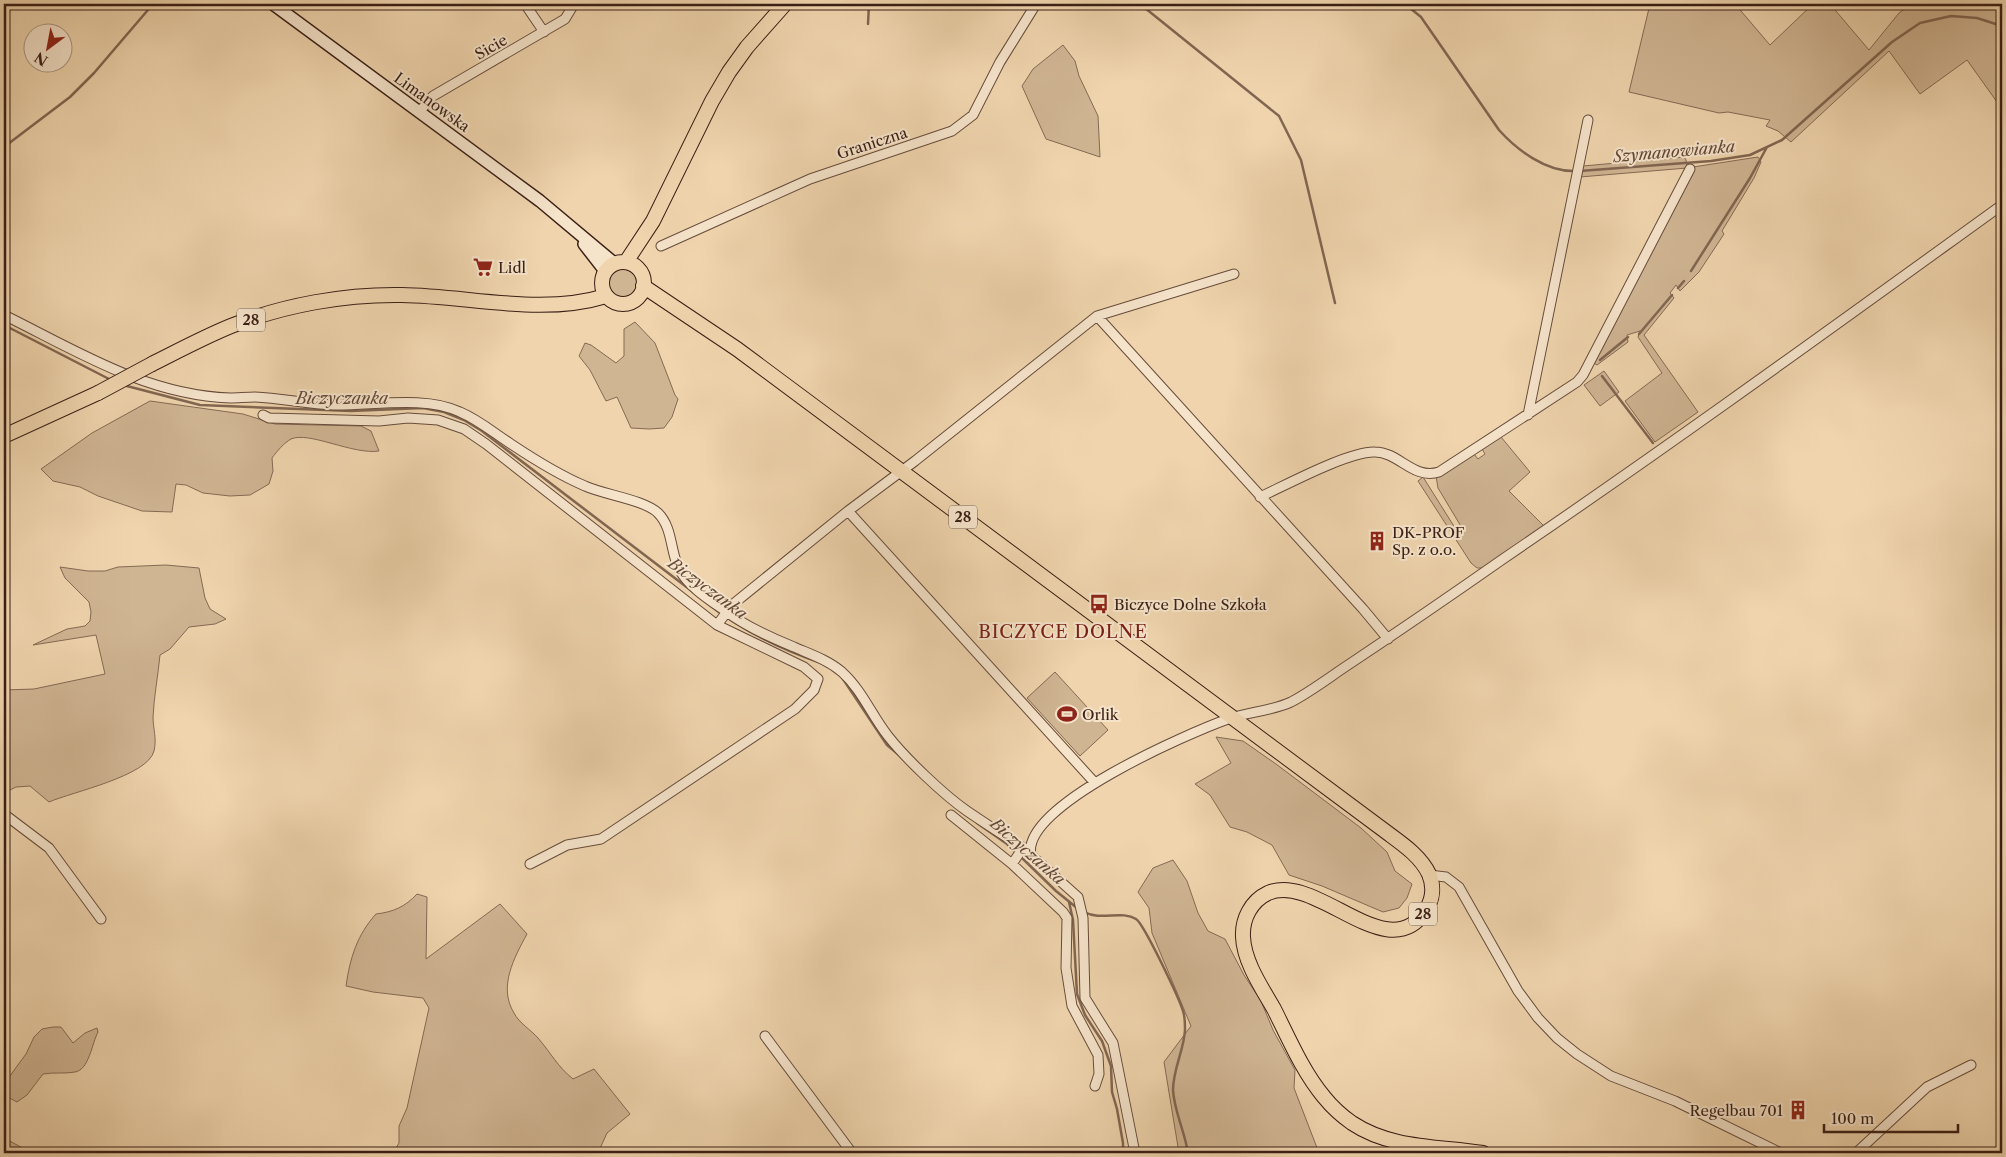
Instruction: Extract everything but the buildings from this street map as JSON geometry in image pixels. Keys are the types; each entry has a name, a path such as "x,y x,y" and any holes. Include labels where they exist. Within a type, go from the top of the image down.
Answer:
{"main road":[{"name":"Limanowska","path":"273,4 571,226 621,266"},
{"path":"621,266 643,276 641,292 623,304 614,302 604,291 621,266 653,221 712,101 725,79 747,47 786,4"},
{"name":"28","path":"4,436 98,393 152,364 224,330 263,315 303,305 356,297 402,295 535,304 574,302 581,295 604,291"},
{"name":"28","path":"641,292 692,320 725,341 1402,844 1420,860 1429,875 1432,891 1427,908 1415,922 1394,930 1381,929 1316,899 1296,892 1275,891 1258,899 1250,910 1246,918 1244,940 1251,963 1271,1005 1315,1084 1335,1109 1363,1130 1395,1142 1483,1153"}],"street":[{"path":"525,4 544,32"},
{"name":"Sicie","path":"419,112 433,96 565,19 574,4"},
{"name":"Graniczna","path":"661,246 810,178 952,131 960,126 973,115 1000,62 1036,4"},
{"path":"1528,415 1588,120"},
{"path":"1260,497 1319,470 1362,453 1376,451 1388,454 1416,471 1427,474 1439,472 1577,382 1583,375 1690,169"},
{"path":"1021,854 1053,813 1095,783 1138,758 1232,718 1288,703 1388,639 1566,516 2002,205"},
{"path":"716,625 726,611 848,511 1097,316 1234,274"},
{"path":"4,315 96,363 127,376 165,387 230,398 254,397 332,405 420,403 455,410 476,420 538,462 581,484 598,492 651,506 661,515 667,525 678,566 693,587 726,611 765,634 821,658 842,672 854,686 888,737 921,771 965,810 1021,854 1066,918 1066,968 1072,1006 1098,1055 1099,1074 1094,1086"},
{"path":"1097,316 1363,609 1388,639"},
{"path":"263,415 269,418 378,421 408,418 438,420 464,429 486,444 716,625 804,667 818,679 814,690 795,709 601,839 567,845 530,864"},
{"path":"848,511 1095,783"},
{"path":"4,814 49,848 101,919"},
{"path":"951,815 1021,854 1031,855 1041,866 1078,897 1082,914 1085,998 1113,1043 1135,1153"},
{"path":"1429,875 1446,877 1459,887 1518,991 1547,1028 1570,1048 1611,1076 1675,1101 1781,1153"},
{"path":"1072,1006 1085,998"},
{"path":"765,1036 852,1153"},
{"path":"1856,1153 1927,1087 1971,1065"}],"shaded area":[{"path":"1650,4 1735,4 1770,45 1813,4 1830,4 1869,50 1899,13 1912,4 2002,4 2002,109 1967,60 1920,94 1889,51 1791,142 1778,131 1766,126 1770,120 1728,112 1719,113 1629,92"},
{"path":"1063,45 1075,61 1079,76 1098,116 1100,157 1046,139 1022,86 1033,69"},
{"path":"1684,157 1687,168 1580,177 1583,166"},
{"path":"1758,157 1761,162 1754,178 1722,231 1724,234 1699,272 1680,291 1676,285 1670,293 1674,298 1644,335 1698,412 1655,442 1625,401 1662,373 1638,337 1640,331 1627,335 1628,342 1597,365 1592,362 1688,183 1693,167"},
{"path":"623,269 633,273 637,283 633,293 623,297 613,293 609,283 613,273"},
{"path":"635,322 655,343 678,399 672,417 664,428 631,428 617,397 606,401 590,370 579,356 585,343 591,345 616,363 624,356 624,329"},
{"path":"1604,371 1619,392 1600,406 1584,385"},
{"path":"150,401 243,414 275,424 361,426 371,431 379,451 357,450 309,438 299,437 291,439 272,458 273,471 269,484 250,495 230,496 203,493 186,485 176,484 172,512 142,511 98,496 80,487 53,481 41,469 92,433"},
{"path":"1501,437 1530,472 1509,491 1544,526 1485,568 1477,568 1471,563 1418,481 1423,477 1457,531 1462,528 1438,488 1436,476 1474,454 1478,459 1485,454 1482,449"},
{"path":"166,565 199,568 205,598 210,609 226,619 215,624 189,627 170,649 160,655 153,717 155,747 149,760 138,768 108,782 49,802 30,786 16,787 4,793 4,690 34,689 105,674 96,635 33,645 67,629 85,626 90,621 89,602 65,578 60,567 88,571 105,571 118,567"},
{"name":"Orlik","path":"1055,672 1108,730 1080,756 1027,698"},
{"path":"1216,737 1243,741 1361,828 1387,852 1395,871 1412,884 1407,898 1399,908 1383,912 1322,886 1289,875 1272,845 1247,832 1230,827 1210,795 1195,784 1231,763"},
{"path":"1173,860 1187,881 1198,913 1208,931 1225,939 1244,975 1261,1001 1273,1030 1295,1070 1294,1088 1319,1153 1179,1153 1164,1062 1191,1026 1152,933 1149,908 1138,892 1153,868"},
{"path":"417,894 427,897 426,959 500,904 527,934 513,963 508,983 509,1003 514,1013 538,1038 567,1074 573,1079 594,1069 630,1114 607,1133 598,1153 393,1153 399,1143 399,1126 407,1108 429,1008 423,998 373,992 346,986 355,947 369,922 376,914 398,908"},
{"path":"61,1027 73,1043 85,1033 97,1028 98,1032 84,1066 75,1072 43,1074 27,1095 17,1102 6,1096 4,1084 26,1054 34,1037 42,1029"},
{"path":"4,1138 32,1153 4,1153"}],"waterway":[{"name":"Szymanowianka","path":"4,147 70,97 94,73 153,4"},
{"path":"868,24 869,4"},
{"path":"1140,4 1279,116 1301,160 1335,303"},
{"name":"Szymanowianka","path":"1405,4 1421,17 1506,138 1523,152 1543,164 1553,168 1575,171"},
{"name":"Szymanowianka","path":"1580,171 1711,161 1750,155 1782,140 1892,42 1920,23 1951,16 1977,18 2002,26"},
{"path":"1691,271 1750,178 1767,147"},
{"path":"1678,288 1684,281"},
{"path":"1639,334 1672,295"},
{"name":"Biczyczanka","path":"4,325 111,380"},
{"path":"1600,360 1628,337"},
{"path":"1602,376 1653,443"},
{"name":"Biczyczanka","path":"123,385 200,405 351,411 423,408 444,412 464,420 482,431 697,595"},
{"name":"Biczyczanka","path":"707,603 733,622 761,638 821,663"},
{"name":"Biczyczanka","path":"843,679 887,745 899,755"},
{"name":"Biczyczanka","path":"977,823 1007,844 1016,853"},
{"name":"Biczyczanka","path":"1020,856 1056,891 1077,908"},
{"path":"1069,902 1073,920 1077,994 1085,1015 1102,1041 1111,1066 1112,1092 1117,1109 1123,1153"},
{"name":"Biczyczanka","path":"1084,912 1097,916 1124,915 1136,919 1153,947 1180,1004 1184,1015 1185,1030 1173,1082 1173,1090 1175,1106 1188,1153"}],"place":[{"name":"Lidl","path":"483,267"},
{"name":"DK-PROF Sp. z o.o.","path":"1377,541"},
{"name":"Biczyce Dolne Szkoła","path":"1099,604"},
{"name":"Orlik","path":"1067,714"},
{"name":"Regelbau 701","path":"1798,1110"}],"district":[{"name":"BICZYCE DOLNE","path":"1063,632"}]}
